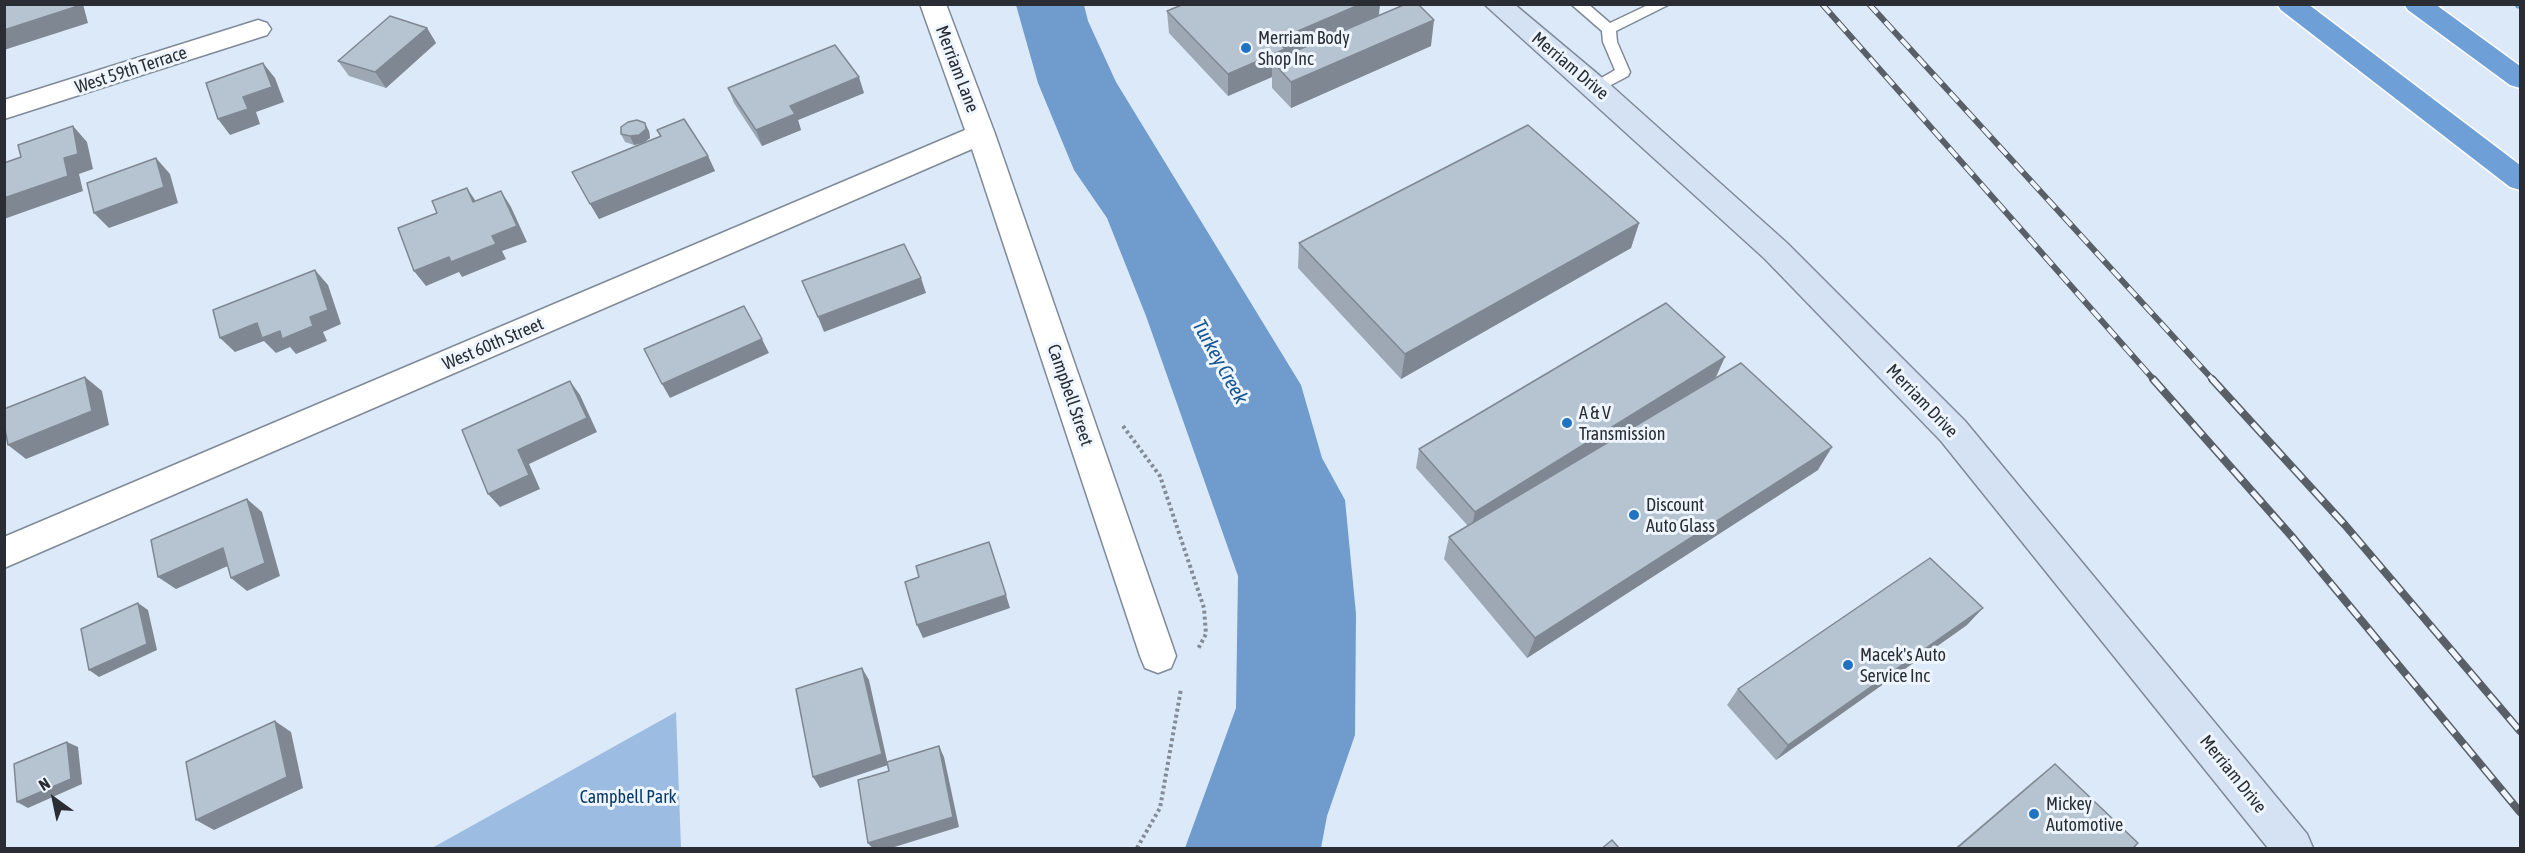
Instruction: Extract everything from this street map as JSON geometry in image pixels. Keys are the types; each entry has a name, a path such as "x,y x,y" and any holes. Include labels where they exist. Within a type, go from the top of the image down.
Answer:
{"highway":[{"path":"2290,4 2520,180"},
{"path":"2417,4 2520,79"}],"main road":[{"name":"Merriam Drive","path":"1500,5 1776,250 1953,431 2286,846"}],"street":[{"name":"Merriam Lane","path":"933,4 981,134"},
{"name":"West 59th Terrace","path":"4,110 258,30"},
{"name":"West 60th Street","path":"4,553 981,134"},
{"name":"Campbell Street","path":"981,134 1158,656"}],"lane":[{"path":"1578,4 1610,29"},
{"path":"1610,29 1663,4"},
{"path":"1596,88 1623,72 1610,42 1610,29"}],"green space":[{"name":"Campbell Park","path":"676,712 681,848 432,848"}],"water":[{"name":"Turkey Creek","path":"1016,5 1084,5 1088,21 1116,82 1301,385 1322,458 1345,500 1356,614 1355,735 1327,816 1321,848 1185,848 1236,708 1238,576 1146,316 1107,218 1074,170 1038,83"}],"building":[{"path":"4,4 74,4 75,7 4,30"},
{"path":"1184,4 1361,4 1277,40 1285,49 1228,74 1167,11"},
{"path":"1406,4 1418,4 1434,20 1291,82 1272,61"},
{"path":"390,16 427,28 375,72 338,61"},
{"path":"835,45 859,77 790,106 795,114 756,130 728,88"},
{"path":"263,63 272,87 243,97 248,109 218,119 206,83"},
{"path":"684,119 708,156 590,204 572,172 661,136 657,130"},
{"path":"637,120 645,123 646,129 639,135 621,134 621,127"},
{"path":"1528,125 1639,223 1405,354 1299,243"},
{"path":"73,126 78,154 64,158 68,176 4,198 4,163 21,157 18,145"},
{"path":"156,158 164,187 94,213 87,183"},
{"path":"467,188 473,202 501,191 517,226 492,236 496,244 451,262 449,257 414,271 398,228 437,213 432,201"},
{"path":"904,244 921,278 818,317 802,281"},
{"path":"315,270 328,310 310,317 313,326 282,339 280,331 262,338 257,323 220,338 213,310"},
{"name":"A & V Transmission","path":"1666,303 1725,357 1475,512 1419,449"},
{"path":"744,306 762,339 662,384 644,349"},
{"name":"Discount Auto Glass","path":"1741,363 1832,447 1535,638 1449,537"},
{"path":"85,377 92,411 8,445 4,409"},
{"path":"570,381 587,418 518,450 529,475 488,494 462,430"},
{"path":"247,499 265,563 231,578 223,548 158,577 151,540"},
{"path":"989,542 1006,595 917,625 905,582 919,577 916,566"},
{"name":"Macek's Auto Service Inc","path":"1930,558 1983,608 1788,745 1738,689"},
{"path":"138,603 147,644 89,670 81,629"},
{"path":"862,668 882,754 813,777 796,689"},
{"path":"275,721 287,777 196,820 186,762"},
{"path":"67,742 71,779 17,802 14,764"},
{"path":"939,746 953,817 868,843 858,780 889,771 887,762"},
{"name":"Mickey Automotive","path":"2055,764 2138,843 2132,849 1956,849"},
{"path":"1612,840 1620,849 1601,849"}],"railway":[{"path":"1822,4 2154,380"},
{"path":"1869,4 2213,380"},
{"path":"2153,379 2294,539 2520,812"},
{"path":"2212,379 2345,525 2520,731"}],"place":[{"name":"Merriam Body Shop Inc","path":"1246,48"},
{"name":"A & V Transmission","path":"1567,423"},
{"name":"Discount Auto Glass","path":"1634,515"},
{"name":"Macek's Auto Service Inc","path":"1848,665"},
{"name":"Mickey Automotive","path":"2034,814"}]}
